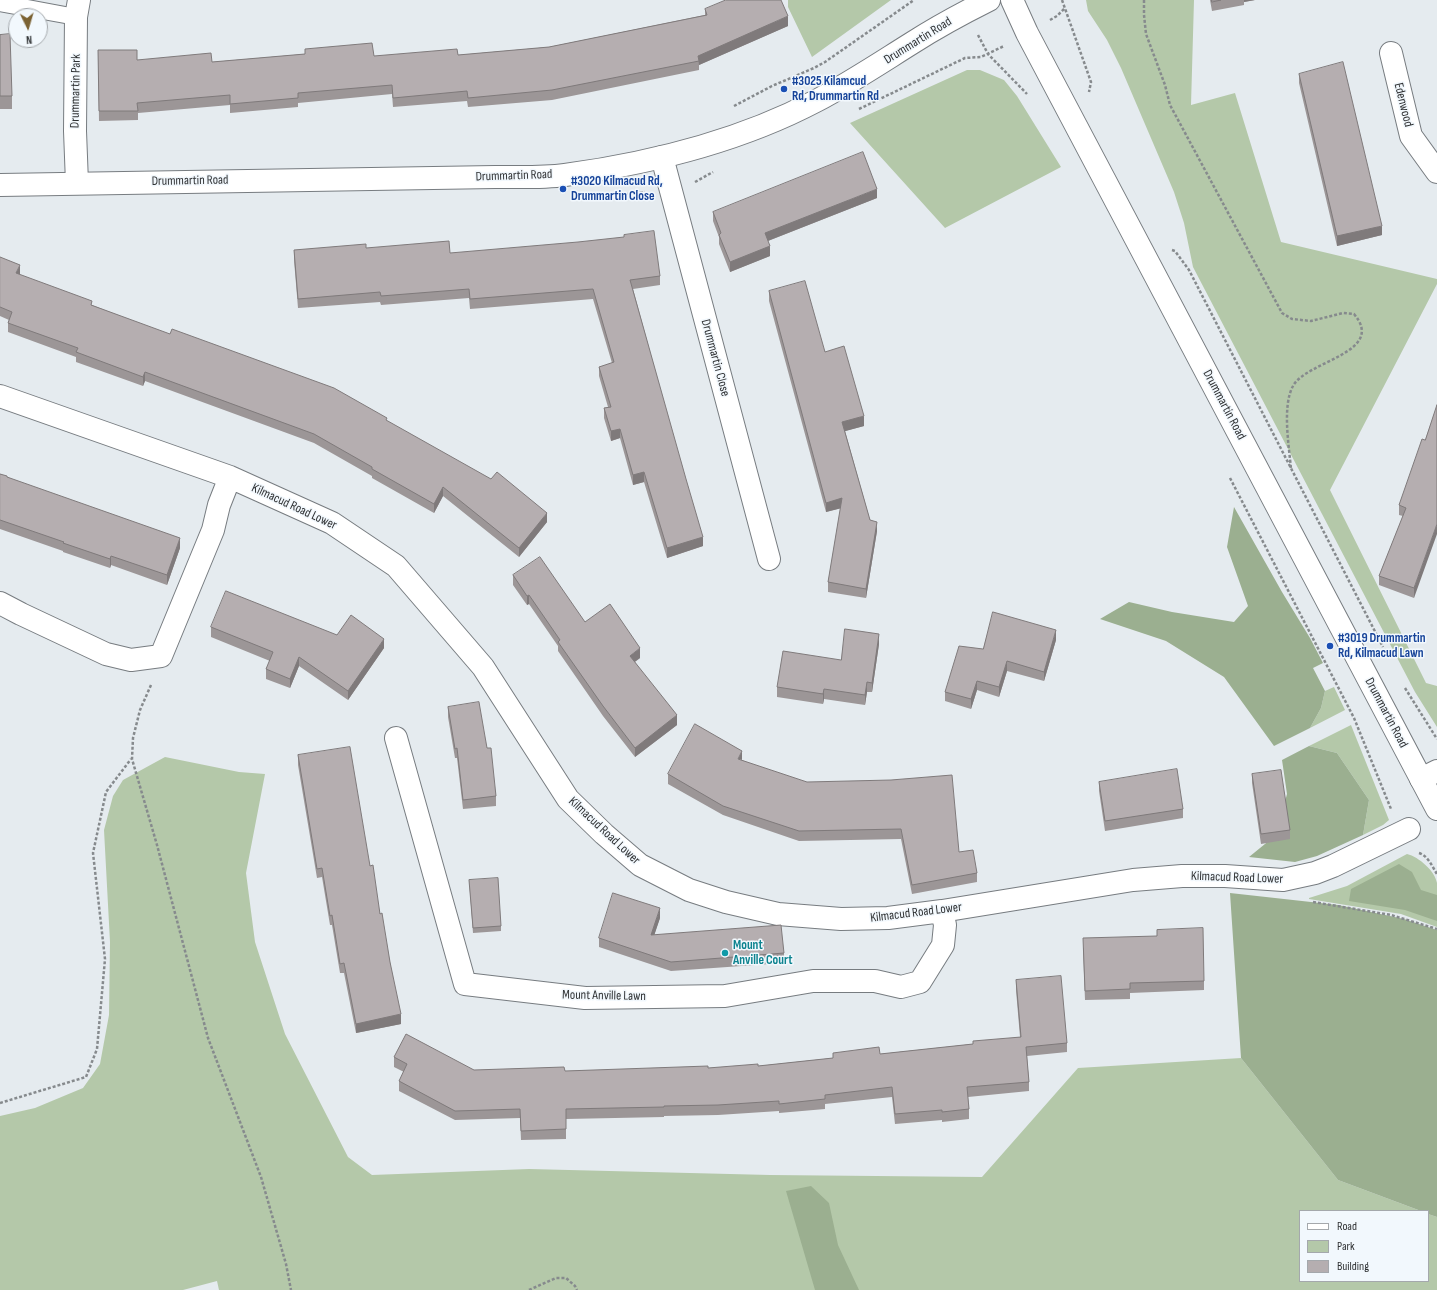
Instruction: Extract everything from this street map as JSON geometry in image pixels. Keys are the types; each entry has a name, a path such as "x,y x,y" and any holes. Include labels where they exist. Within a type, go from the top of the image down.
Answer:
{"street":[{"name":"Drummartin Road","path":"0,185 564,175 662,157 707,145 742,133 780,118 816,101 876,67 912,42 989,0"},
{"name":"Drummartin Road","path":"1012,0 1027,33 1429,775 1437,809"},
{"name":"Drummartin Park","path":"77,9 75,131 78,183"},
{"name":"Edenwood","path":"1391,54 1411,136 1437,172"},
{"name":"Drummartin Close","path":"662,157 769,559"},
{"name":"Kilmacud Road Lower","path":"0,396 230,477 332,522 396,566 483,667 568,799 604,834 640,865 689,890 726,902 778,914 841,919 888,918 942,911 1133,880 1182,876 1224,876 1283,880 1299,878 1333,866 1406,831"},
{"path":"0,603 106,654 131,660 161,656 213,530 219,506 230,477"},
{"name":"Mount Anville Lawn","path":"396,738 464,984 585,998 725,996 814,981 875,981 902,987 920,982 943,945 945,925 942,911"}],"lane":[{"path":"0,3 77,9"}],"path":[{"path":"759,92 825,62 914,0"},
{"path":"1062,0 1074,33"},
{"path":"1144,0 1146,34 1165,85 1170,105 1282,312 1292,319 1311,321 1343,313 1354,314 1361,322 1362,331 1359,342 1348,352 1307,372 1293,385 1288,400 1287,422 1291,468"},
{"path":"1053,18 1057,16 1064,8"},
{"path":"983,45 988,54 1028,95"},
{"path":"965,58 988,54 1001,47"},
{"path":"1189,270 1386,651"},
{"path":"1229,474 1354,718 1394,816 1406,831 1411,847 1415,851 1423,854 1437,874"},
{"path":"161,656 155,676 140,710 133,738 132,759 159,852 208,1038 261,1177 286,1264 291,1290"},
{"path":"1404,687 1437,739"},
{"path":"0,1103 86,1077 98,1049 105,959 93,853 106,792 132,759"},
{"path":"1306,901 1392,915 1437,929"},
{"path":"529,1290 556,1278 566,1278 577,1290"}],"green space":[{"path":"788,0 891,0 812,57 788,7"},
{"path":"1086,0 1194,0 1191,105 1235,93 1281,242 1437,279 1437,284 1330,490 1426,683 1437,686 1437,727 1415,692 1193,267 1184,223 1174,192 1121,68 1107,40 1088,11"},
{"path":"967,70 980,70 1004,80 1017,96 1061,167 945,228 850,123"},
{"path":"1234,507 1323,663 1313,668 1325,691 1321,708 1310,728 1274,746 1224,677 1166,641 1100,619 1129,602 1172,612 1234,622 1248,606 1227,547"},
{"path":"1334,687 1345,710 1310,728 1321,708 1325,691"},
{"path":"1351,725 1389,820 1383,825 1363,835 1369,800 1337,753 1309,746"},
{"path":"1309,746 1337,753 1369,800 1363,835 1317,856 1295,862 1249,857 1276,835 1287,794 1282,760"},
{"path":"165,757 239,772 265,774 246,873 255,942 285,1034 348,1157 372,1175 529,1169 770,1175 982,1177 1078,1068 1241,1058 1338,1180 1418,1210 1299,1210 1299,1282 1429,1282 1429,1214 1437,1217 1437,1290 219,1290 217,1281 183,1290 0,1290 0,1116 35,1108 83,1088 100,1064 109,1015 110,942 104,830 113,796 123,780"},
{"path":"1407,854 1426,865 1436,878 1437,927 1401,914 1309,899 1347,886"},
{"path":"1399,864 1412,872 1421,890 1437,895 1437,921 1405,910 1349,901 1351,889"},
{"path":"1230,893 1338,905 1404,919 1437,930 1437,1217 1429,1214 1429,1210 1418,1210 1338,1180 1241,1058"},
{"path":"811,1186 829,1203 838,1245 859,1290 815,1290 786,1191"}],"building":[{"path":"726,0 781,0 788,16 698,56 699,61 552,90 468,98 467,91 393,98 392,85 298,93 298,98 230,104 230,95 137,103 138,111 99,111 98,50 137,50 137,60 211,53 212,62 305,54 305,49 372,43 374,56 457,49 458,55 549,47 707,15 705,9"},
{"path":"8,34 8,48 10,48 12,96 0,96 0,35"},
{"path":"1343,62 1382,226 1337,236 1299,74"},
{"path":"863,152 877,189 765,233 770,246 730,262 719,235 721,233 713,212"},
{"path":"654,231 660,276 630,280 703,537 667,548 644,472 633,475 620,429 611,431 604,408 611,407 599,367 614,362 593,289 470,299 469,289 381,296 380,292 298,299 294,250 366,244 366,248 449,241 450,253 578,242 624,237 624,235"},
{"path":"0,257 20,265 16,273 92,301 91,305 170,334 172,329 334,388 387,418 386,420 491,479 497,472 547,513 519,548 443,487 434,504 314,434 145,372 143,377 76,352 78,348 8,323 12,312 0,307"},
{"path":"805,281 825,352 844,346 864,416 842,422 870,520 877,522 866,589 828,582 842,498 826,503 769,291"},
{"path":"1437,405 1437,524 1414,588 1379,576 1406,508 1399,505 1422,439 1425,440"},
{"path":"0,474 180,538 167,575 111,556 110,559 0,520"},
{"path":"540,557 585,622 610,604 640,648 630,656 677,715 635,748 603,706 558,642 560,640 529,595 527,596 513,575"},
{"path":"226,591 337,635 351,615 384,639 348,691 299,657 290,679 266,669 273,652 211,627"},
{"path":"993,612 1056,630 1044,672 1007,661 999,687 977,681 971,699 945,692 959,646 983,649"},
{"path":"845,629 879,634 872,683 867,682 865,695 824,689 823,694 777,687 783,651 841,660"},
{"path":"479,702 487,748 491,748 496,796 463,800 457,748 455,749 448,707"},
{"path":"695,724 742,751 738,759 807,782 891,780 952,775 959,852 973,850 977,873 912,885 901,829 799,831 723,806 668,774"},
{"path":"350,747 370,866 373,865 380,914 382,913 401,1014 356,1024 344,963 340,964 322,868 317,869 298,755"},
{"path":"1177,769 1183,809 1105,821 1099,782"},
{"path":"1281,770 1290,830 1261,834 1252,774"},
{"path":"498,878 501,926 473,928 469,880"},
{"path":"613,893 660,908 651,935 781,925 784,953 671,962 599,938"},
{"path":"1203,928 1204,981 1130,983 1130,989 1085,991 1083,938 1157,936 1157,930"},
{"path":"1061,976 1067,1043 1026,1047 1029,1082 967,1087 969,1109 895,1114 892,1087 825,1095 825,1099 779,1104 779,1101 718,1105 566,1109 566,1129 521,1131 520,1109 455,1111 399,1081 407,1064 394,1057 406,1034 474,1070 564,1067 565,1071 708,1066 708,1068 758,1064 758,1066 833,1058 833,1053 879,1047 880,1054 973,1044 973,1041 1021,1037 1016,980"}],"place":[{"name":"#3025 Kilamcud Rd, Drummartin Rd","path":"784,89"},
{"name":"#3020 Kilmacud Rd, Drummartin Close","path":"563,189"},
{"name":"#3019 Drummartin Rd, Kilmacud Lawn","path":"1330,646"},
{"name":"Mount Anville Court","path":"725,953"}]}
